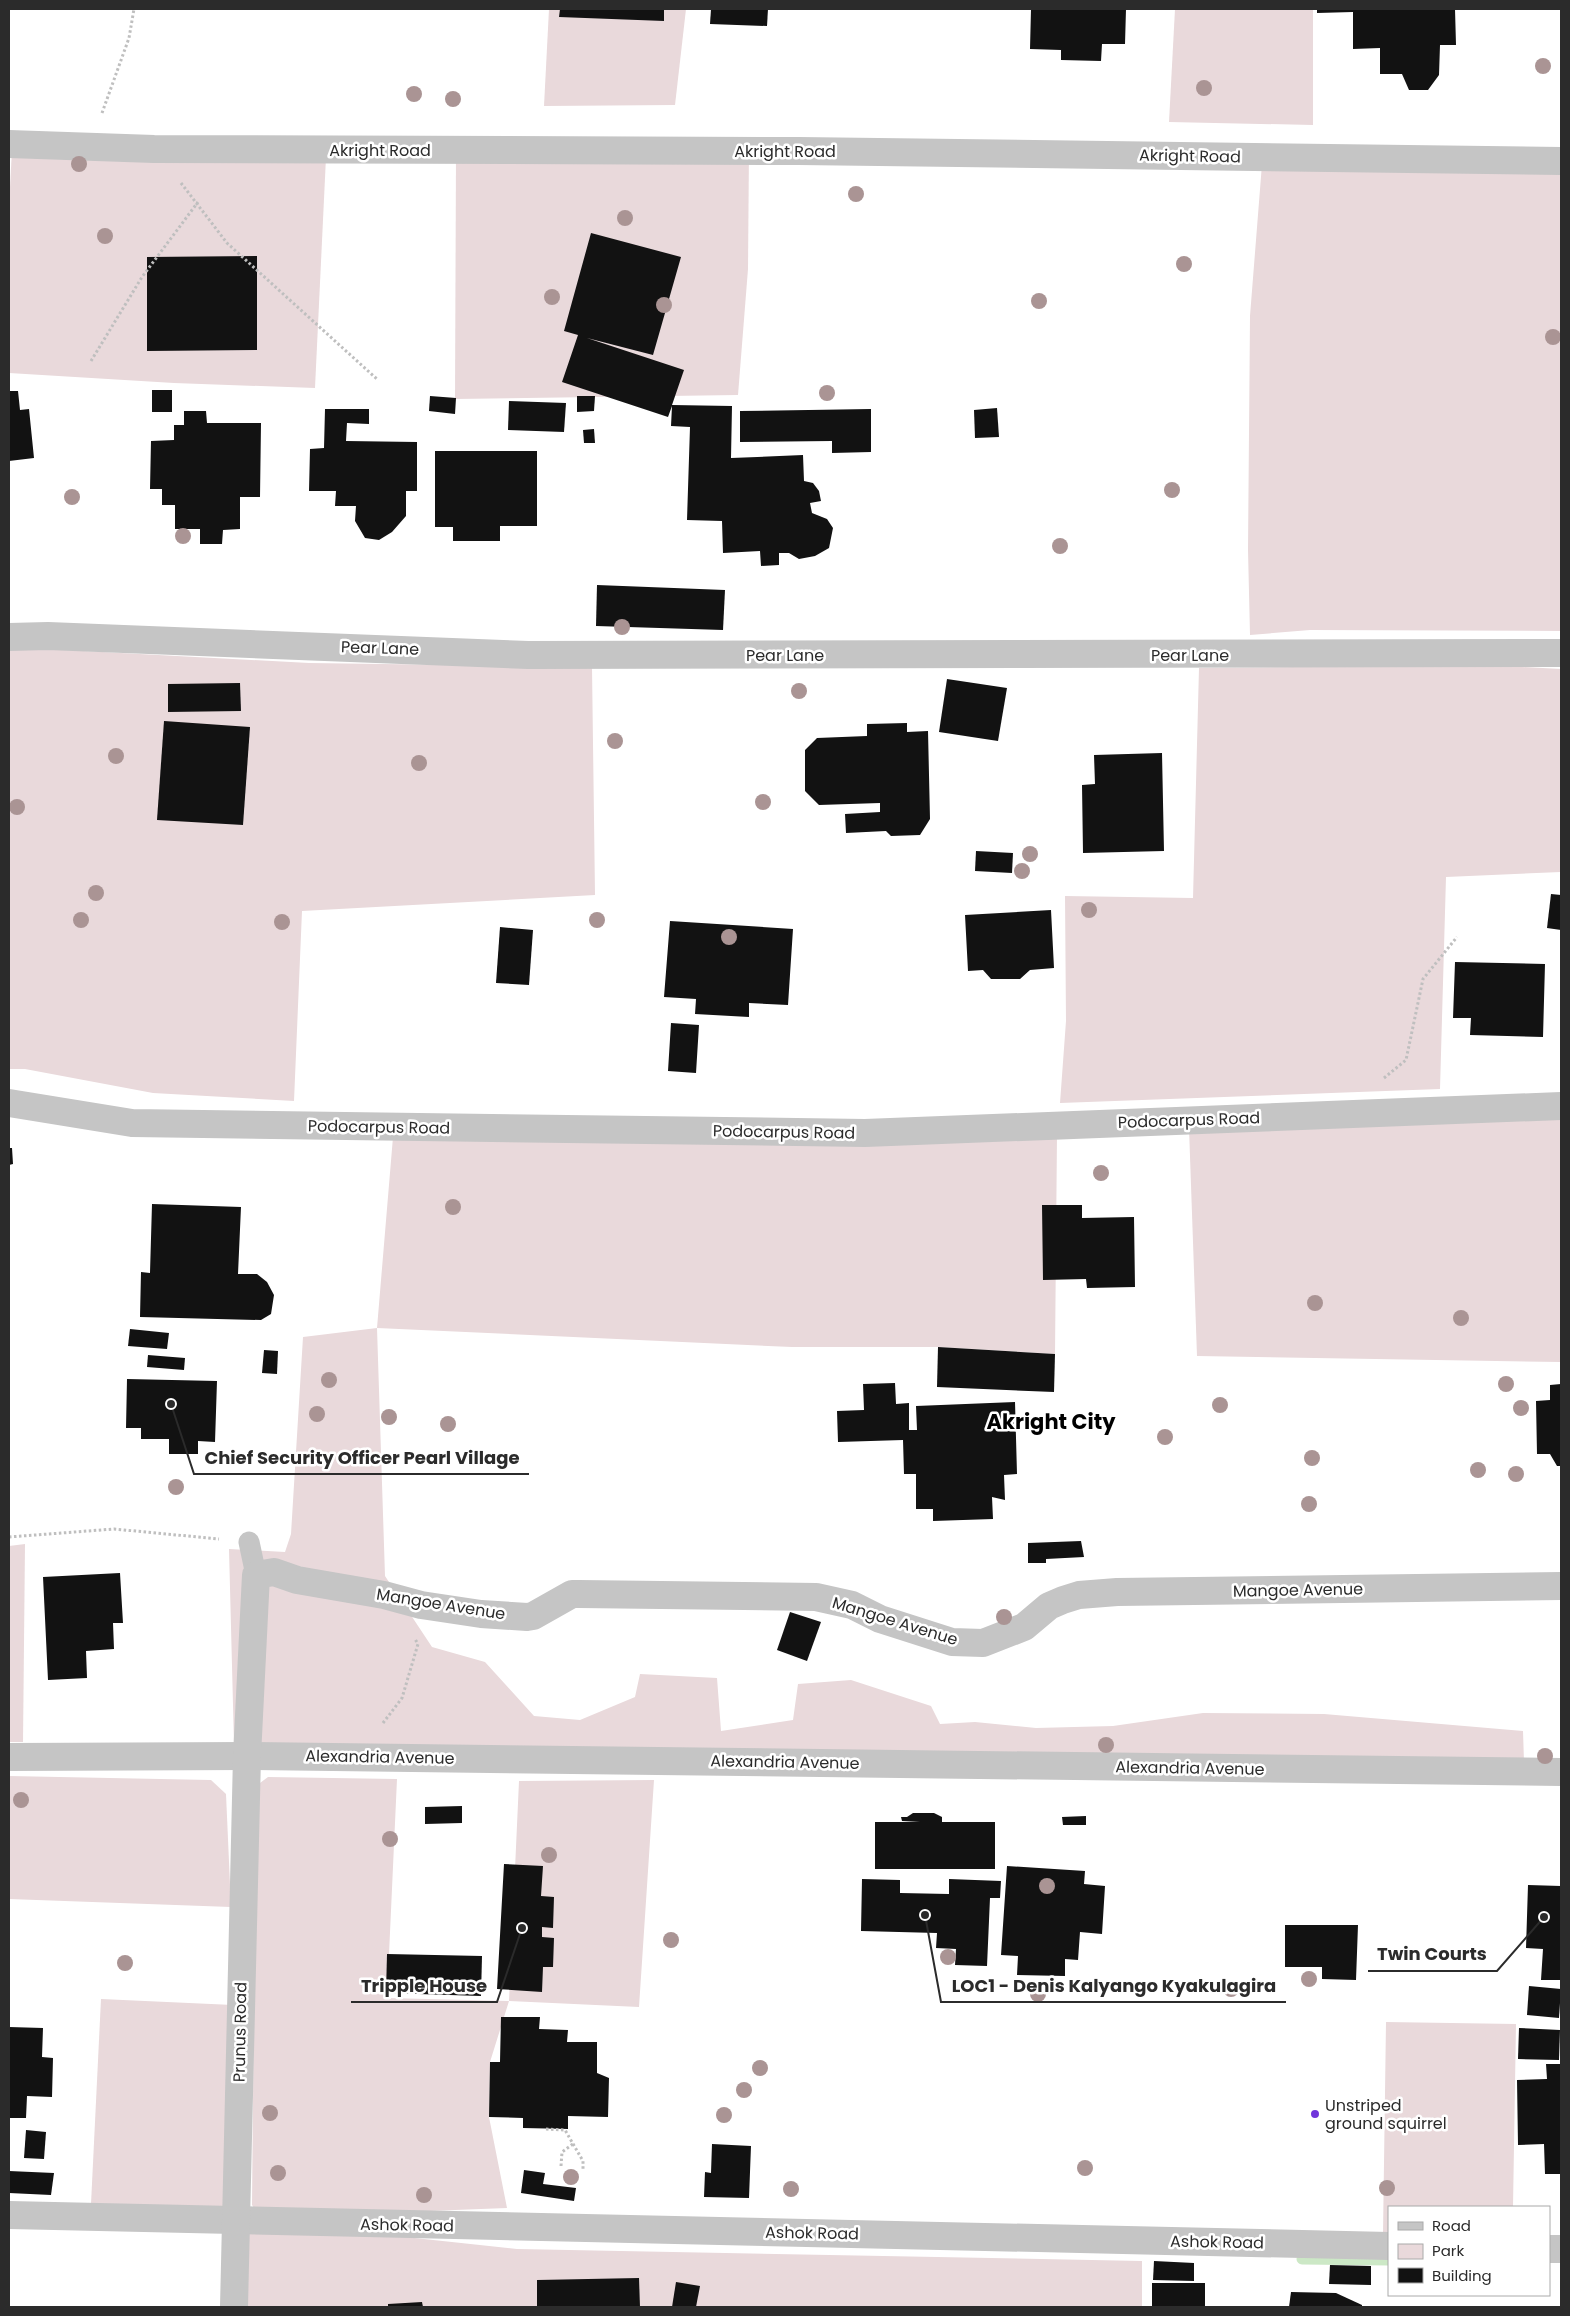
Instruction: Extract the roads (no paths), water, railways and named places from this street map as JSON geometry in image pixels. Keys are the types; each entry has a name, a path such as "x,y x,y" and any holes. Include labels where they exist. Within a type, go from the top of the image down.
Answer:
{"street":[{"name":"Akright Road","path":"9,144 154,149 799,150 1561,161"},
{"name":"Pear Lane","path":"9,637 58,636 528,654 1561,653"},
{"name":"Podocarpus Road","path":"9,1103 132,1124 865,1133 1561,1106"},
{"name":"Mangoe Avenue","path":"256,1575 274,1572 297,1580 384,1595 421,1604 481,1614 527,1617 533,1616 572,1594 816,1596 852,1605 880,1619 952,1642 983,1643 1024,1627 1049,1606 1078,1595 1117,1592 1561,1586"},
{"name":"Prunus Road","path":"234,2307 247,1756 256,1575"},
{"name":"Alexandria Avenue","path":"9,1757 357,1757 1561,1772"},
{"name":"Ashok Road","path":"9,2215 1388,2246"}],"lane":[{"path":"248,1542 256,1575"}],"waterway":[{"path":"1302,2259 1388,2260"}],"place":[{"name":"Chief Security Officer Pearl Village","path":"171,1404"},
{"name":"LOC1 - Denis Kalyango Kyakulagira","path":"925,1915"},
{"name":"Twin Courts","path":"1544,1917"},
{"name":"Tripple House","path":"522,1928"},
{"name":"Unstriped ground squirrel","path":"1315,2114"}],"district":[{"name":"Akright City","path":"1051,1421"}]}
